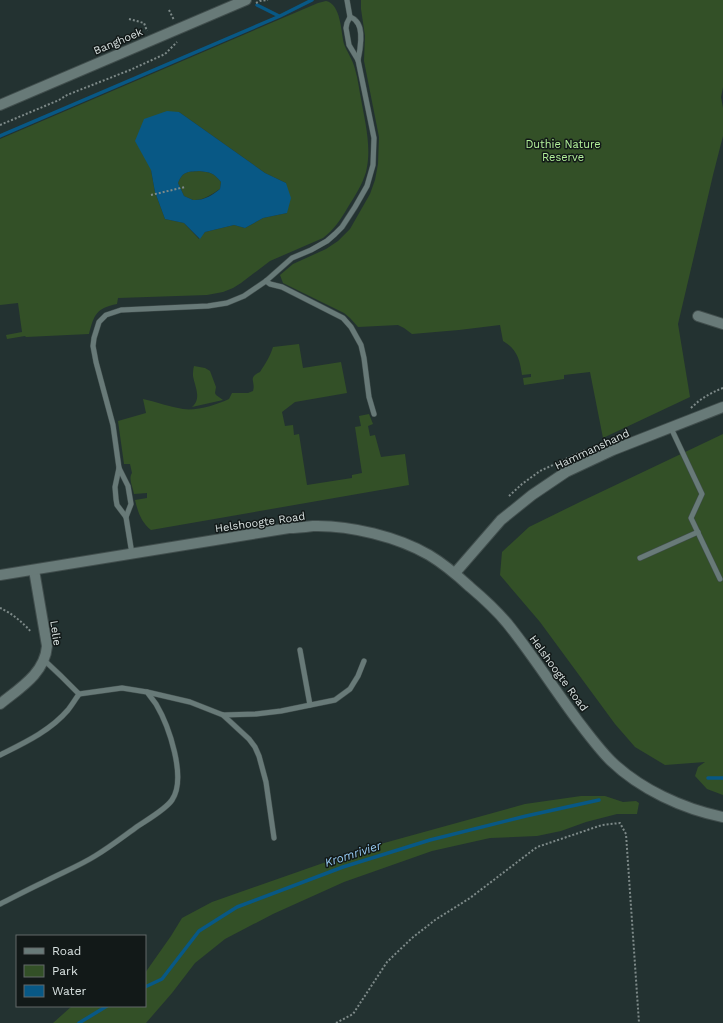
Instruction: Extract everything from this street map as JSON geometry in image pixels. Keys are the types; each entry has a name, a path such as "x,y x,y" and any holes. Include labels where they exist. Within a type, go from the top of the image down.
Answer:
{"main road":[{"name":"Banghoek","path":"0,105 250,2"},
{"path":"698,316 723,324"},
{"name":"Hammanshand","path":"454,572 501,520 532,495 566,472 613,450 723,407"},
{"name":"Helshoogte Road","path":"0,575 289,528 313,526 336,527 362,531 389,538 411,546 429,555 454,572 484,599 506,622 585,730 610,760 626,774 643,786 672,801 693,809 723,817"},
{"name":"Lelie","path":"0,704 38,671 46,654 47,646 34,570"}],"lane":[{"path":"126,517 131,504 128,486 119,468 113,425 93,346 99,322 106,315 121,310 208,306 227,303 244,296 266,281 292,258 327,241 342,227 355,208 367,186 373,165 374,138 358,60 349,45 346,28 350,17 347,0"},
{"path":"350,17 357,21 359,25 362,45 358,60"},
{"path":"266,281 270,284 282,287 343,318 351,326 361,345 369,397 374,414"},
{"path":"672,428 702,494 691,518 720,579"},
{"path":"119,468 115,487 116,499 117,505 126,517 132,554"},
{"path":"640,558 698,532"},
{"path":"300,650 310,705"},
{"path":"44,660 79,694"},
{"path":"223,715 281,711 336,700 350,689 364,661"},
{"path":"0,755 24,743 48,728 67,711 79,694 122,688 190,702 223,715 256,747 260,756 266,782 274,838"},
{"path":"0,904 72,869 97,855 158,813 171,801 176,790 178,779 176,762 170,738 162,717 156,704 146,692"}],"path":[{"path":"250,2 268,0"},
{"path":"169,10 172,17"},
{"path":"129,18 144,23 148,32"},
{"path":"0,125 165,54 178,41"},
{"path":"151,195 185,187"},
{"path":"510,496 526,482"},
{"path":"0,608 27,626 31,632"},
{"path":"336,1023 353,1014 387,962 412,938 434,920 470,898 537,846 602,825 620,823 626,834 639,1023"}],"green space":[{"name":"Duthie Nature Reserve","path":"361,0 723,0 723,87 721,97 723,108 723,136 678,324 690,397 603,438 590,372 564,375 564,379 524,385 523,378 531,377 531,374 522,375 515,351 503,341 500,325 412,334 398,325 358,327 344,313 283,283 280,275 293,264 326,249 338,241 350,229 370,194 375,180 378,164 379,137 364,61 365,36"},
{"path":"326,1 331,3 335,7 340,19 344,44 353,62 357,76 368,144 368,163 366,172 356,195 343,216 331,231 323,238 270,261 241,283 223,292 207,295 118,298 117,304 104,308 97,313 89,334 25,336 7,339 6,335 22,332 18,303 0,305 0,139 318,3","holes":["179,112 265,173 286,183 287,213 263,218 245,228 234,225 205,232 199,239 184,223 165,219 155,192 151,170"]},
{"path":"199,171 214,175 221,182 220,189 204,198 193,200 184,196 178,183 184,174"},
{"path":"299,344 303,368 341,362 347,393 295,402 282,412 285,426 293,425 294,435 299,434 307,485 352,478 352,475 362,473 355,427 361,426 359,416 369,414 373,424 368,426 370,436 375,435 381,457 405,454 409,485 151,530 145,524 137,509 135,500 147,498 147,493 134,494 130,464 124,464 118,421 146,413 143,399 178,408 194,409 206,407 229,399 232,393 248,393 253,391 253,378 260,372 273,347"},
{"path":"194,366 205,368 210,371 216,387 215,393 223,400 192,407 197,400 193,376"},
{"path":"723,434 723,795 707,789 695,776 698,767 705,762 665,765 635,747 615,724 540,622 500,575 502,552 529,527"},
{"path":"581,796 605,796 623,802 636,801 639,803 637,814 617,814 586,822 561,831 537,836 490,838 432,851 344,882 273,914 225,939 195,963 146,1023 53,1023 71,1007 146,1007 146,972 182,918 212,902 366,848 525,804"}],"water":[{"path":"167,111 179,112 265,173 286,183 291,198 287,213 263,218 245,228 234,225 205,232 200,239 184,223 165,219 155,192 151,170 135,141 144,119","holes":["199,171 212,174 216,177 221,182 220,189 204,199 193,200 184,196 178,183 184,174"]}],"waterway":[{"path":"0,136 280,16 312,0"},
{"path":"257,5 279,16"},
{"name":"Kromrivier","path":"708,778 723,778"},
{"name":"Kromrivier","path":"146,987 162,979 199,931 237,907 343,867 430,840 526,816 599,800"},
{"name":"Kromrivier","path":"79,1023 105,1007"}]}
